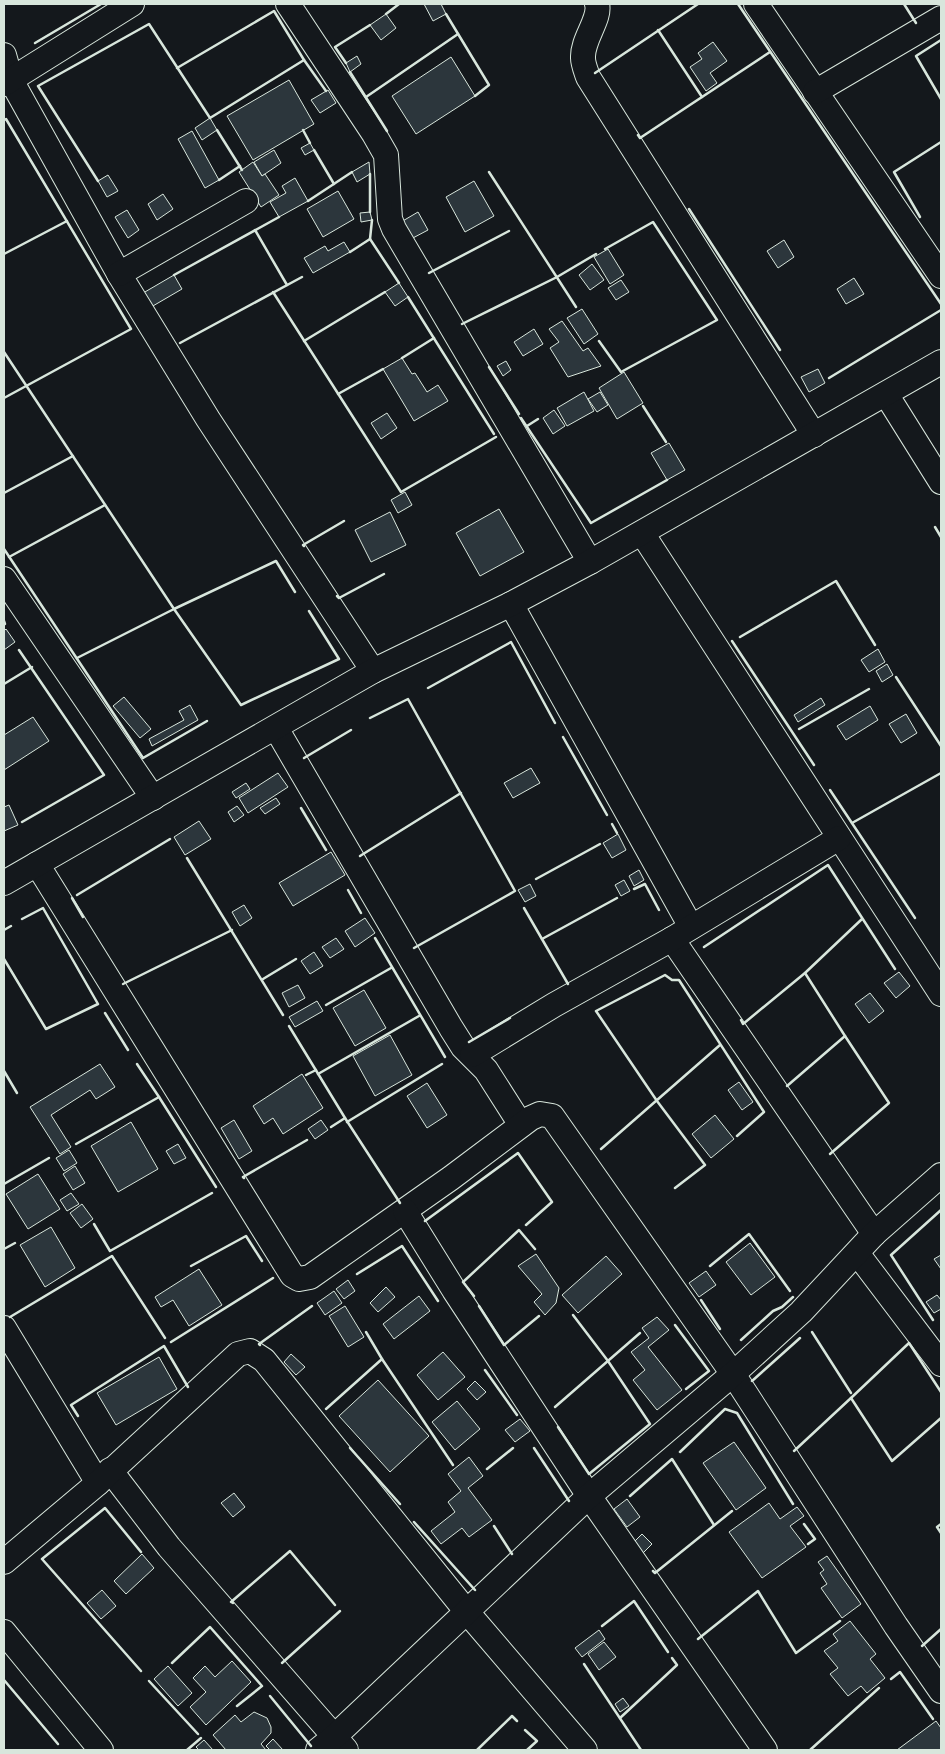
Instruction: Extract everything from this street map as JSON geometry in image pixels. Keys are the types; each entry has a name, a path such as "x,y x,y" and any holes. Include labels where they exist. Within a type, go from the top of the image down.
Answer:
{"street":[{"path":"8,82 132,4"},
{"path":"288,4 386,155 390,219 394,230 590,562"},
{"path":"597,4 599,10 586,41 583,58 588,78 814,435"},
{"path":"756,4 941,276"},
{"path":"815,92 941,18"},
{"path":"4,55 8,82 119,274 208,419 373,672"},
{"path":"119,274 246,201"},
{"path":"4,883 373,672 511,604 590,562 941,362"},
{"path":"886,394 941,482"},
{"path":"642,533 941,994"},
{"path":"4,579 153,798"},
{"path":"511,604 682,933 874,1234"},
{"path":"276,728 463,1048 486,1070 521,1125"},
{"path":"472,1055 554,1005 682,933 839,838"},
{"path":"37,864 292,1275 299,1279 310,1277 405,1211 521,1125 540,1114 552,1116 733,1374 896,1626 941,1691"},
{"path":"4,1328 104,1476 169,1547 333,1746 467,1612 588,1496 733,1374 801,1312 874,1234 941,1175"},
{"path":"405,1211 588,1496 764,1750"},
{"path":"858,1253 941,1364"},
{"path":"4,1562 104,1476 238,1354 250,1352 264,1360 467,1612 585,1750"},
{"path":"4,1632 101,1750"}],"building":[{"path":"424,4 441,4 446,14 433,21"},
{"path":"386,14 396,28 381,40 370,25"},
{"path":"713,42 727,61 710,73 717,83 706,91 690,67 702,59 698,53"},
{"path":"357,56 361,64 350,72 346,63"},
{"path":"451,57 475,96 416,134 392,96"},
{"path":"289,80 314,124 253,160 227,116"},
{"path":"328,90 336,103 320,113 311,100"},
{"path":"210,118 217,130 202,140 195,128"},
{"path":"192,131 219,180 205,188 178,139"},
{"path":"310,143 314,150 305,155 301,148"},
{"path":"274,150 281,163 262,176 254,162"},
{"path":"253,162 262,176 265,174 279,195 261,207 239,172"},
{"path":"369,162 370,174 357,182 352,172"},
{"path":"108,175 118,191 107,197 98,181"},
{"path":"295,178 308,201 279,217 270,202 286,193 282,186"},
{"path":"474,181 494,216 465,232 446,197"},
{"path":"338,191 354,219 323,237 307,209"},
{"path":"163,194 173,209 157,220 148,204"},
{"path":"127,210 139,230 128,238 115,217"},
{"path":"370,212 372,220 361,222 360,213"},
{"path":"418,212 428,230 411,239 401,222"},
{"path":"784,240 794,257 778,268 767,251"},
{"path":"344,242 350,252 313,273 304,258 325,246 328,251"},
{"path":"608,249 624,275 610,284 594,257"},
{"path":"592,264 604,280 590,290 579,275"},
{"path":"174,275 182,289 146,310 138,296"},
{"path":"854,278 864,294 846,304 837,289"},
{"path":"621,280 629,292 616,300 608,288"},
{"path":"399,283 408,297 395,306 385,292"},
{"path":"582,309 598,334 584,344 567,318"},
{"path":"562,321 583,351 588,348 601,366 568,377 550,348 559,342 549,329"},
{"path":"534,329 543,344 523,356 514,342"},
{"path":"402,358 412,374 415,373 427,392 438,385 448,401 414,421 383,369"},
{"path":"506,361 511,370 503,376 497,366"},
{"path":"818,369 825,383 809,392 801,377"},
{"path":"624,372 643,403 617,419 599,388"},
{"path":"584,392 594,411 567,426 557,408"},
{"path":"600,392 608,405 597,412 588,399"},
{"path":"554,410 565,426 553,434 543,418"},
{"path":"387,413 397,428 381,439 371,423"},
{"path":"669,443 685,470 667,480 651,453"},
{"path":"405,492 412,505 398,513 391,500"},
{"path":"499,509 524,552 480,576 456,533"},
{"path":"390,512 406,545 371,562 355,530"},
{"path":"6,629 15,642 4,650 4,631"},
{"path":"878,649 885,662 869,672 861,660"},
{"path":"887,664 893,675 882,682 876,671"},
{"path":"124,697 151,729 140,738 113,706"},
{"path":"821,698 825,705 798,722 794,715"},
{"path":"190,705 198,720 152,746 149,739 184,720 179,711"},
{"path":"870,706 878,720 846,740 837,726"},
{"path":"906,714 917,733 901,743 889,724"},
{"path":"33,717 49,741 4,770 4,735"},
{"path":"531,768 540,783 513,798 504,783"},
{"path":"278,773 288,787 248,813 239,798"},
{"path":"246,783 250,789 236,798 232,792"},
{"path":"276,798 280,804 265,814 260,808"},
{"path":"9,805 18,825 4,831 4,807"},
{"path":"237,806 244,815 234,822 228,812"},
{"path":"199,821 211,839 185,855 174,837"},
{"path":"618,834 626,850 612,858 603,843"},
{"path":"331,852 345,875 293,906 279,883"},
{"path":"639,870 644,880 634,886 629,876"},
{"path":"624,880 630,891 621,896 615,885"},
{"path":"530,884 536,896 525,902 518,890"},
{"path":"244,905 252,918 240,926 232,912"},
{"path":"365,918 375,933 355,947 345,931"},
{"path":"336,938 344,949 330,958 322,947"},
{"path":"314,952 323,966 310,974 301,961"},
{"path":"899,972 910,986 896,998 884,983"},
{"path":"298,985 305,998 289,1007 282,993"},
{"path":"364,990 386,1028 355,1046 333,1008"},
{"path":"870,993 884,1011 869,1023 855,1004"},
{"path":"317,1001 323,1011 295,1027 289,1017"},
{"path":"390,1035 412,1075 375,1096 353,1056"},
{"path":"100,1064 115,1087 96,1099 90,1090 51,1115 71,1147 60,1154 30,1107"},
{"path":"302,1074 323,1108 283,1134 273,1118 264,1124 253,1106"},
{"path":"739,1082 753,1102 742,1110 728,1090"},
{"path":"427,1083 447,1115 427,1128 407,1096"},
{"path":"715,1115 734,1139 711,1158 692,1134"},
{"path":"234,1120 252,1151 239,1159 221,1128"},
{"path":"321,1120 328,1130 315,1139 308,1129"},
{"path":"131,1122 158,1169 118,1192 91,1146"},
{"path":"178,1144 186,1158 174,1164 166,1151"},
{"path":"69,1150 77,1163 64,1171 56,1158"},
{"path":"75,1166 85,1183 73,1190 63,1174"},
{"path":"38,1174 60,1209 28,1229 6,1194"},
{"path":"71,1193 79,1204 67,1211 60,1200"},
{"path":"82,1204 93,1219 81,1228 70,1213"},
{"path":"51,1227 75,1268 45,1287 20,1245"},
{"path":"750,1243 775,1277 751,1295 726,1262"},
{"path":"536,1254 559,1288 556,1303 545,1315 534,1302 542,1294 518,1266"},
{"path":"941,1255 941,1269 934,1259"},
{"path":"606,1256 622,1274 578,1313 562,1295"},
{"path":"199,1269 222,1305 189,1326 173,1300 161,1307 155,1297"},
{"path":"706,1271 716,1285 699,1297 689,1283"},
{"path":"348,1280 355,1291 344,1299 336,1289"},
{"path":"386,1287 395,1297 378,1312 370,1303"},
{"path":"334,1291 342,1303 325,1315 317,1303"},
{"path":"937,1295 941,1300 941,1309 934,1313 926,1302"},
{"path":"419,1296 430,1311 394,1339 383,1324"},
{"path":"345,1306 364,1337 348,1347 329,1316"},
{"path":"657,1317 669,1330 648,1347 682,1390 657,1410 633,1380 645,1370 631,1352 649,1338 642,1328"},
{"path":"443,1352 465,1377 438,1400 417,1375"},
{"path":"291,1354 305,1367 296,1375 284,1362"},
{"path":"159,1357 177,1389 116,1425 97,1393"},
{"path":"378,1380 429,1436 390,1472 339,1416"},
{"path":"475,1381 486,1392 477,1400 467,1389"},
{"path":"457,1401 480,1429 455,1450 432,1422"},
{"path":"520,1419 530,1431 515,1442 505,1430"},
{"path":"734,1442 766,1488 736,1510 703,1463"},
{"path":"469,1457 483,1476 468,1488 492,1520 469,1537 462,1528 441,1544 431,1531 455,1512 448,1502 461,1491 448,1474"},
{"path":"234,1493 245,1507 233,1517 221,1503"},
{"path":"627,1499 640,1517 627,1527 614,1509"},
{"path":"769,1503 780,1519 797,1507 804,1516 790,1526 806,1547 762,1578 729,1532"},
{"path":"642,1534 652,1544 643,1553 633,1543"},
{"path":"142,1554 154,1568 126,1594 114,1581"},
{"path":"827,1556 861,1604 842,1618 821,1588 827,1584 820,1573 824,1570 818,1562"},
{"path":"102,1590 116,1606 101,1619 87,1603"},
{"path":"850,1621 876,1654 870,1659 885,1678 867,1693 861,1686 848,1696 830,1674 838,1668 824,1651 838,1641 833,1634"},
{"path":"599,1630 605,1639 582,1657 575,1648"},
{"path":"604,1642 616,1657 599,1670 588,1654"},
{"path":"232,1661 251,1682 206,1725 190,1707 206,1692 193,1678 205,1666 215,1677"},
{"path":"168,1666 192,1693 178,1706 154,1679"},
{"path":"623,1698 629,1706 620,1712 615,1704"},
{"path":"254,1712 267,1718 271,1727 271,1733 261,1744 266,1750 226,1750 213,1735 235,1715 241,1722"},
{"path":"936,1721 941,1728 941,1748 939,1750 897,1750"},
{"path":"273,1739 283,1750 270,1750 266,1746"},
{"path":"204,1740 213,1750 199,1750 196,1747"}],"wall":[{"path":"35,43 101,4"},
{"path":"386,14 399,4"},
{"path":"595,73 698,4"},
{"path":"738,4 941,304"},
{"path":"904,4 916,23"},
{"path":"98,181 38,86 149,24 210,118 304,60 274,11 177,68"},
{"path":"446,14 489,85 475,96"},
{"path":"346,63 335,47 370,25"},
{"path":"658,30 702,97"},
{"path":"366,97 458,34"},
{"path":"941,40 916,56 941,99"},
{"path":"638,135 640,138 770,52"},
{"path":"304,60 326,91"},
{"path":"350,72 387,131"},
{"path":"4,120 6,119 131,329 4,398"},
{"path":"217,130 242,170"},
{"path":"303,130 310,143"},
{"path":"920,217 894,172 941,142"},
{"path":"314,150 334,184"},
{"path":"219,180 240,166"},
{"path":"308,201 352,172"},
{"path":"489,172 576,307"},
{"path":"370,174 370,212"},
{"path":"689,209 780,350"},
{"path":"174,275 279,217"},
{"path":"370,239 372,220"},
{"path":"4,254 67,221"},
{"path":"599,341 621,372 717,320 653,222 605,249"},
{"path":"255,230 287,285"},
{"path":"429,273 509,231"},
{"path":"350,252 370,239 399,283"},
{"path":"462,324 557,277 596,254"},
{"path":"180,343 302,277"},
{"path":"273,292 401,492 496,437"},
{"path":"304,341 385,292"},
{"path":"408,297 494,434"},
{"path":"829,378 941,310"},
{"path":"402,358 434,338"},
{"path":"4,352 174,609 241,705 339,659 309,611"},
{"path":"489,367 519,414"},
{"path":"338,394 383,369"},
{"path":"643,406 666,442"},
{"path":"521,418 591,523 667,480"},
{"path":"527,426 538,419"},
{"path":"4,493 73,456"},
{"path":"9,557 105,505"},
{"path":"304,546 344,521"},
{"path":"935,527 941,537"},
{"path":"4,549 143,758 207,721"},
{"path":"77,658 174,609 276,561 295,592"},
{"path":"337,596 339,598 384,574"},
{"path":"740,637 836,581 875,645"},
{"path":"732,641 814,765"},
{"path":"428,688 511,642 555,723"},
{"path":"19,650 104,775 22,822"},
{"path":"4,684 32,667"},
{"path":"896,677 941,746"},
{"path":"799,729 869,689"},
{"path":"370,718 408,699 515,891 414,948"},
{"path":"304,758 351,730"},
{"path":"563,737 607,815"},
{"path":"852,823 941,773"},
{"path":"830,790 915,918"},
{"path":"360,856 461,793"},
{"path":"301,808 326,850"},
{"path":"612,824 617,833"},
{"path":"77,895 170,839"},
{"path":"536,879 600,844"},
{"path":"187,858 283,1015"},
{"path":"704,947 828,865 895,969"},
{"path":"634,889 645,884 659,910"},
{"path":"348,890 361,913"},
{"path":"72,898 83,917"},
{"path":"542,939 617,898"},
{"path":"4,959 46,1029 98,1004 43,908 22,919"},
{"path":"524,908 568,984"},
{"path":"741,1020 743,1024 805,973 862,919"},
{"path":"4,930 11,926"},
{"path":"123,984 232,930"},
{"path":"375,938 445,1057"},
{"path":"263,979 296,959"},
{"path":"326,1005 391,968"},
{"path":"805,973 845,1036"},
{"path":"675,1188 705,1165 657,1101 596,1011 665,975 672,980 679,980 764,1112 737,1136"},
{"path":"105,1013 128,1050"},
{"path":"318,1074 419,1016"},
{"path":"469,1042 510,1018"},
{"path":"289,1026 345,1118"},
{"path":"787,1086 845,1036 889,1103 830,1154"},
{"path":"601,1149 720,1045"},
{"path":"76,1144 159,1097 137,1064"},
{"path":"347,1122 442,1064"},
{"path":"306,1075 316,1070"},
{"path":"4,1071 17,1093"},
{"path":"159,1097 216,1187"},
{"path":"331,1127 345,1118 400,1203"},
{"path":"244,1178 307,1140"},
{"path":"425,1221 518,1153 552,1202 526,1225"},
{"path":"4,1184 49,1158"},
{"path":"94,1224 110,1251 212,1193"},
{"path":"933,1320 891,1255 941,1210"},
{"path":"474,1296 463,1282 519,1230 535,1249"},
{"path":"710,1266 749,1234 790,1291"},
{"path":"191,1266 246,1236 262,1261"},
{"path":"4,1249 15,1243"},
{"path":"357,1274 402,1246 438,1301"},
{"path":"10,1317 112,1256 165,1338"},
{"path":"171,1342 273,1278"},
{"path":"741,1340 773,1311 782,1307 793,1297"},
{"path":"701,1300 720,1329"},
{"path":"260,1345 312,1306"},
{"path":"479,1306 504,1345 539,1316"},
{"path":"558,1427 589,1474 650,1424 608,1361 573,1315"},
{"path":"675,1325 709,1371 686,1389"},
{"path":"326,1409 382,1359 366,1332"},
{"path":"812,1332 851,1393"},
{"path":"555,1407 640,1333"},
{"path":"752,1381 800,1338"},
{"path":"941,1392 909,1343 851,1398 892,1461 941,1418"},
{"path":"78,1416 71,1405 164,1346 188,1387"},
{"path":"382,1359 453,1465"},
{"path":"485,1370 517,1415"},
{"path":"794,1451 851,1398"},
{"path":"680,1452 725,1409 737,1413 793,1504"},
{"path":"350,1448 400,1504"},
{"path":"487,1469 513,1448"},
{"path":"534,1448 569,1501"},
{"path":"630,1496 672,1459 714,1525"},
{"path":"141,1552 105,1508 42,1559 141,1671"},
{"path":"653,1571 655,1573 732,1511"},
{"path":"414,1522 475,1590"},
{"path":"804,1524 815,1539 808,1544"},
{"path":"941,1524 937,1527 941,1533"},
{"path":"494,1526 512,1554"},
{"path":"233,1603 231,1602 290,1551 335,1605"},
{"path":"698,1639 758,1591 796,1653 840,1621"},
{"path":"602,1626 634,1601 668,1652"},
{"path":"282,1663 340,1611"},
{"path":"172,1663 210,1627 262,1686 237,1706"},
{"path":"922,1646 941,1629"},
{"path":"620,1718 677,1665 672,1658"},
{"path":"584,1664 641,1750"},
{"path":"891,1679 900,1672 933,1719"},
{"path":"4,1680 58,1744"},
{"path":"149,1681 198,1734"},
{"path":"810,1750 879,1688"},
{"path":"270,1696 311,1746"},
{"path":"477,1750 512,1716 517,1721"},
{"path":"525,1730 537,1741 527,1750"},
{"path":"187,1750 201,1738"}]}
